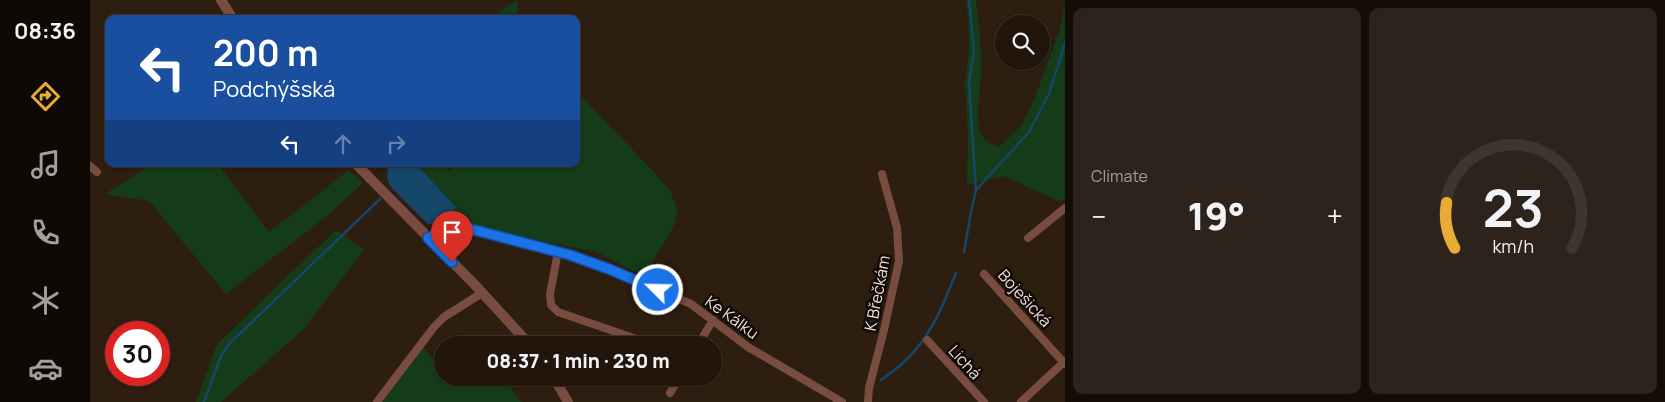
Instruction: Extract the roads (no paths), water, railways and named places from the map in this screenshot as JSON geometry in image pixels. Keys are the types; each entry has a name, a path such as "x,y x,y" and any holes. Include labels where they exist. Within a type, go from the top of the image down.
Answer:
{"street":[{"path":"221,0 231,15"},
{"path":"90,166 98,172"},
{"path":"359,167 522,336"},
{"name":"K Břečkám","path":"868,402 869,388 899,261 897,228 882,174"},
{"path":"1028,238 1065,208"},
{"name":"Ke Kálku","path":"428,238 447,228 463,227 558,252 609,269 691,304 748,347 842,402"},
{"path":"558,252 550,294 551,305 558,312 628,336"},
{"name":"Boješická","path":"984,274 1064,362"},
{"path":"377,402 434,327 444,317 482,293"},
{"path":"703,336 713,320"},
{"name":"Lichá","path":"926,340 984,402"},
{"path":"1021,402 1064,362"},
{"path":"559,386 568,402"},
{"path":"670,393 674,386"}],"water":[{"path":"388,167 419,167 456,207 444,219 428,224 391,187 387,179"}],"waterway":[{"path":"969,0 974,52 969,83 976,190"},
{"path":"964,252 976,190 1029,132 1049,94 1065,43"},
{"path":"204,402 221,356 230,343 380,199"},
{"path":"881,380 902,364 922,342 935,320 956,273"}]}
